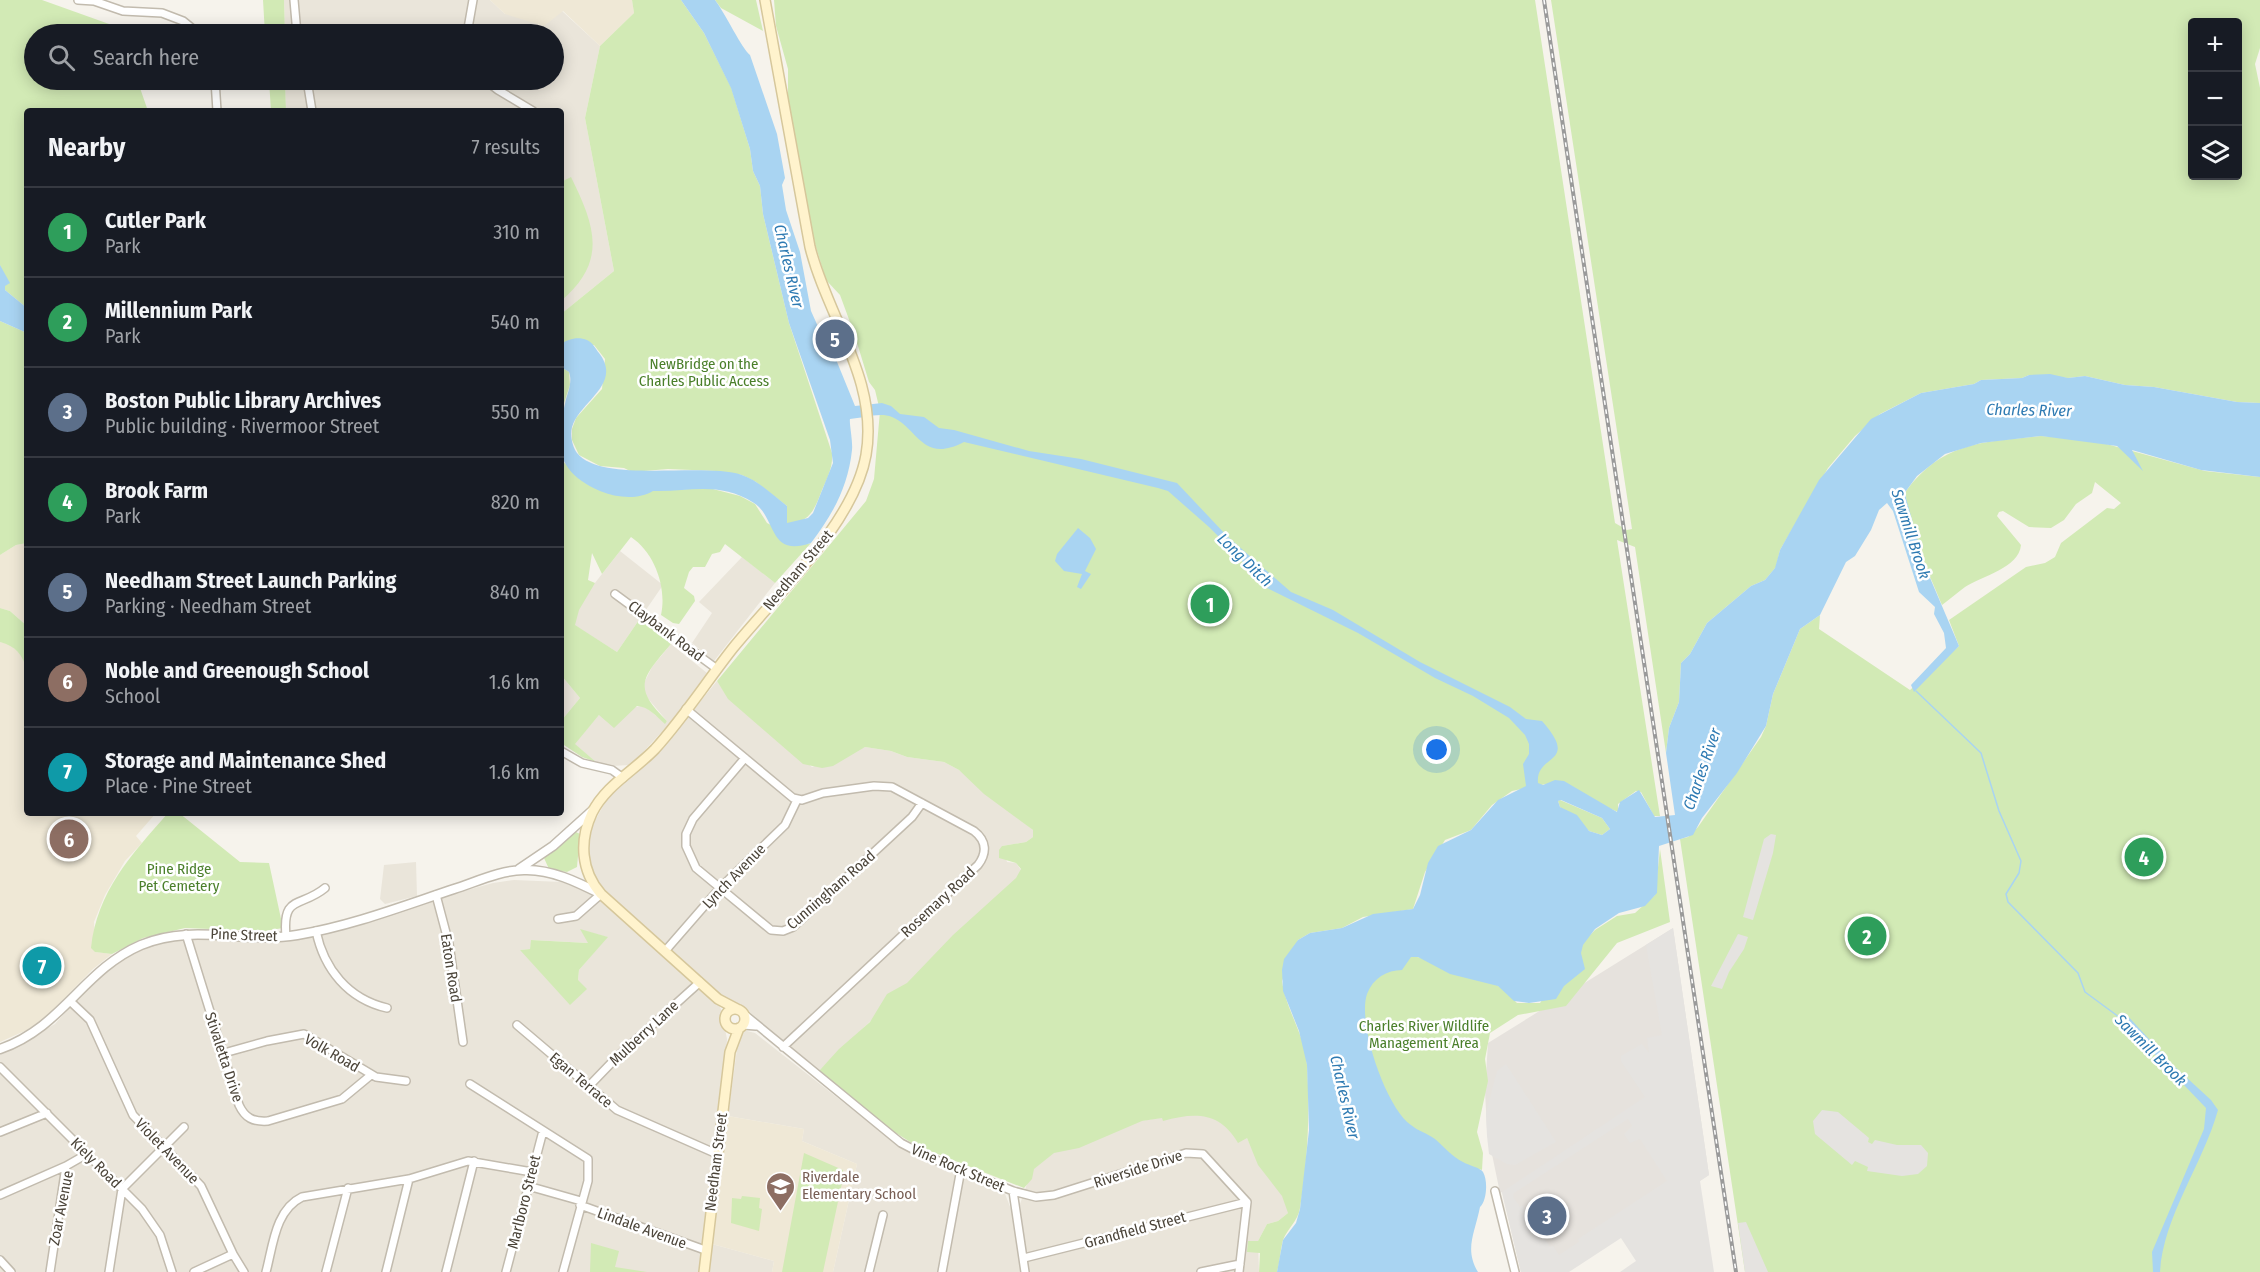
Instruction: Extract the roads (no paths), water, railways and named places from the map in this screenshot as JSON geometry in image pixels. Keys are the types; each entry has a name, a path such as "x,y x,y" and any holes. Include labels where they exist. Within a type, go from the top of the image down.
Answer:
{"main road":[{"name":"Needham Street","path":"704,1272 730,1052 741,1019 601,894 590,877 584,861 584,843 594,810 623,778 657,747 847,509 864,464 868,423 865,397 813,261 765,0"},
{"name":"Needham Street","path":"718,999 727,1020 730,1052"},
{"path":"732,1009 741,1019 727,1020 732,1009"}],"street":[{"path":"78,0 94,0 123,11 151,11 187,24"},
{"path":"294,0 296,24"},
{"path":"469,24 473,0"},
{"path":"216,90 217,108"},
{"path":"309,90 312,108"},
{"path":"498,90 528,108"},
{"name":"Claybank Road","path":"615,594 717,669"},
{"path":"686,709 797,800"},
{"path":"564,753 582,763 612,770 623,778"},
{"name":"Cunningham Road","path":"745,758 696,815 686,834 686,846 691,861 763,927 775,931 787,931 912,816 922,803"},
{"name":"Rosemary Road","path":"783,1047 980,863 985,850 981,837 900,789 883,786 823,793 797,800"},
{"name":"Lynch Avenue","path":"666,950 720,888 785,825 797,800"},
{"name":"Pine Street","path":"0,1048 37,1031 71,1002 97,973 120,956 150,941 186,934 286,936 316,931 517,871 546,851 594,810"},
{"name":"Pine Street","path":"517,871 590,877"},
{"name":"Pine Street","path":"558,875 601,894"},
{"path":"286,936 285,915 290,906 325,888"},
{"path":"558,919 568,920 576,916 601,894"},
{"name":"Eaton Road","path":"436,895 449,944 463,1042"},
{"path":"316,931 329,968 336,978 366,999 387,1008"},
{"name":"Stivaletta Drive","path":"186,934 243,1113 257,1121 268,1121 342,1099 371,1075"},
{"name":"Mulberry Lane","path":"589,1086 617,1057 700,982"},
{"name":"Violet Avenue","path":"71,1002 90,1020 133,1115 201,1186 244,1272"},
{"name":"Vine Rock Street","path":"741,1019 756,1026 901,1143 1012,1191 1025,1272"},
{"name":"Egan Terrace","path":"517,1025 623,1114 717,1154"},
{"name":"Volk Road","path":"224,1053 304,1034 371,1075 406,1081"},
{"name":"Kiely Road","path":"0,1067 153,1223 171,1260 172,1272"},
{"path":"470,1084 588,1160 588,1181 563,1272"},
{"path":"0,1132 47,1113"},
{"path":"109,1272 122,1190 184,1127"},
{"name":"Marlboro Street","path":"506,1272 543,1131"},
{"name":"Riverside Drive","path":"1012,1191 1033,1196 1054,1195 1196,1152 1210,1160 1246,1203"},
{"name":"Zoar Avenue","path":"50,1272 66,1166 87,1154"},
{"path":"266,1272 281,1217 290,1204 309,1195 409,1179 461,1162 474,1161 532,1172"},
{"path":"446,1272 474,1161"},
{"path":"0,1195 66,1166"},
{"path":"942,1272 961,1169"},
{"path":"386,1272 409,1179"},
{"name":"Lindale Avenue","path":"528,1186 581,1203 705,1250"},
{"path":"326,1272 348,1188"},
{"path":"1495,1191 1515,1272"},
{"path":"1201,1272 1240,1268 1246,1203"},
{"name":"Grandfield Street","path":"1023,1258 1246,1203"},
{"path":"869,1272 883,1215"},
{"path":"194,1272 233,1254"},
{"path":"0,1260 11,1272"}],"water":[{"path":"681,0 715,0 750,55 777,134 785,178 782,185 786,210 800,252 811,311 829,351 835,357 855,406 882,403 891,406 900,414 924,417 939,428 1029,451 1081,459 1177,483 1227,536 1291,592 1333,610 1420,662 1510,707 1526,719 1542,721 1553,735 1557,752 1543,767 1538,783 1543,785 1555,780 1564,781 1617,812 1620,802 1639,790 1655,817 1675,815 1666,753 1669,728 1679,702 1681,663 1690,654 1707,623 1751,586 1765,580 1775,568 1780,550 1819,480 1871,419 1921,393 1974,384 1981,380 2050,374 2068,378 2085,376 2125,385 2154,387 2237,402 2260,403 2260,477 2201,470 2132,450 2143,471 2117,446 2041,436 1981,443 1945,454 1917,476 1906,491 1906,498 1925,566 1959,646 1914,692 1911,685 1946,648 1944,633 1934,614 1935,607 1919,592 1893,511 1887,503 1879,510 1871,530 1855,556 1846,562 1820,615 1800,629 1773,694 1766,726 1737,773 1702,818 1693,835 1659,846 1657,893 1645,906 1619,913 1595,929 1583,945 1581,953 1585,969 1564,986 1556,999 1529,1003 1514,1001 1498,986 1450,974 1418,957 1411,957 1402,970 1381,976 1370,988 1365,1007 1366,1024 1376,1064 1392,1101 1411,1125 1435,1139 1459,1160 1482,1171 1485,1176 1485,1195 1473,1233 1471,1248 1478,1272 1277,1272 1283,1240 1296,1223 1300,1209 1309,1130 1307,1065 1299,1031 1283,991 1284,959 1298,940 1310,933 1342,928 1373,914 1413,909 1420,895 1428,863 1438,846 1471,830 1498,800 1526,786 1523,764 1529,754 1529,744 1525,735 1509,718 1473,696 1435,678 1358,633 1261,585 1237,555 1209,527 1168,491 1158,488 964,442 950,448 930,447 901,422 882,415 850,419 852,450 847,476 833,511 811,543 797,546 787,545 780,541 767,518 754,503 729,492 705,489 653,491 634,497 613,495 586,484 575,475 564,460 564,410 570,380 569,372 564,369 564,342 577,338 591,343 605,364 606,374 603,383 576,418 571,430 575,450 590,462 608,468 630,470 703,470 742,475 760,485 787,506 787,523 808,518 813,513 833,463 830,440 789,323 763,214 760,186 753,171 750,149 731,88 704,33","holes":["1561,800 1602,818 1610,829 1602,835 1589,831 1577,815 1560,807 1558,801"]},
{"path":"0,265 10,283 5,286 5,290 24,306 24,332 0,321"},
{"path":"1078,528 1090,538 1096,549 1085,571 1091,574 1081,589 1077,587 1082,574 1064,571 1055,561 1057,554"},
{"path":"2125,1013 2174,1066 2211,1100 2218,1110 2168,1231 2160,1272 2153,1272 2152,1252 2204,1129 2206,1108 2118,1016"}],"waterway":[{"name":"Sawmill Brook","path":"1916,691 1981,753 1999,811 2021,861 2019,873 2006,894 2008,902 2078,973 2085,992 2119,1017"}],"railway":[{"path":"1544,0 1736,1272"}],"place":[{"name":"Needham Street Launch Parking","path":"835,339"},
{"name":"Cutler Park","path":"1210,604"},
{"name":"Noble and Greenough School","path":"69,839"},
{"name":"Brook Farm","path":"2144,857"},
{"name":"Millennium Park","path":"1867,936"},
{"name":"Storage and Maintenance Shed","path":"42,966"},
{"name":"Riverdale Elementary School","path":"781,1212"},
{"name":"Boston Public Library Archives","path":"1547,1216"}],"water label":[{"name":"Charles River","path":"789,266"},
{"name":"Charles River","path":"2029,410"},
{"name":"Long Ditch","path":"1245,560"},
{"name":"Charles River","path":"1702,769"},
{"name":"Charles River","path":"1345,1097"}],"park label":[{"name":"NewBridge on the Charles Public Access","path":"704,372"},
{"name":"Pine Ridge Pet Cemetery","path":"179,878"},
{"name":"Charles River Wildlife Management Area","path":"1424,1034"}]}
